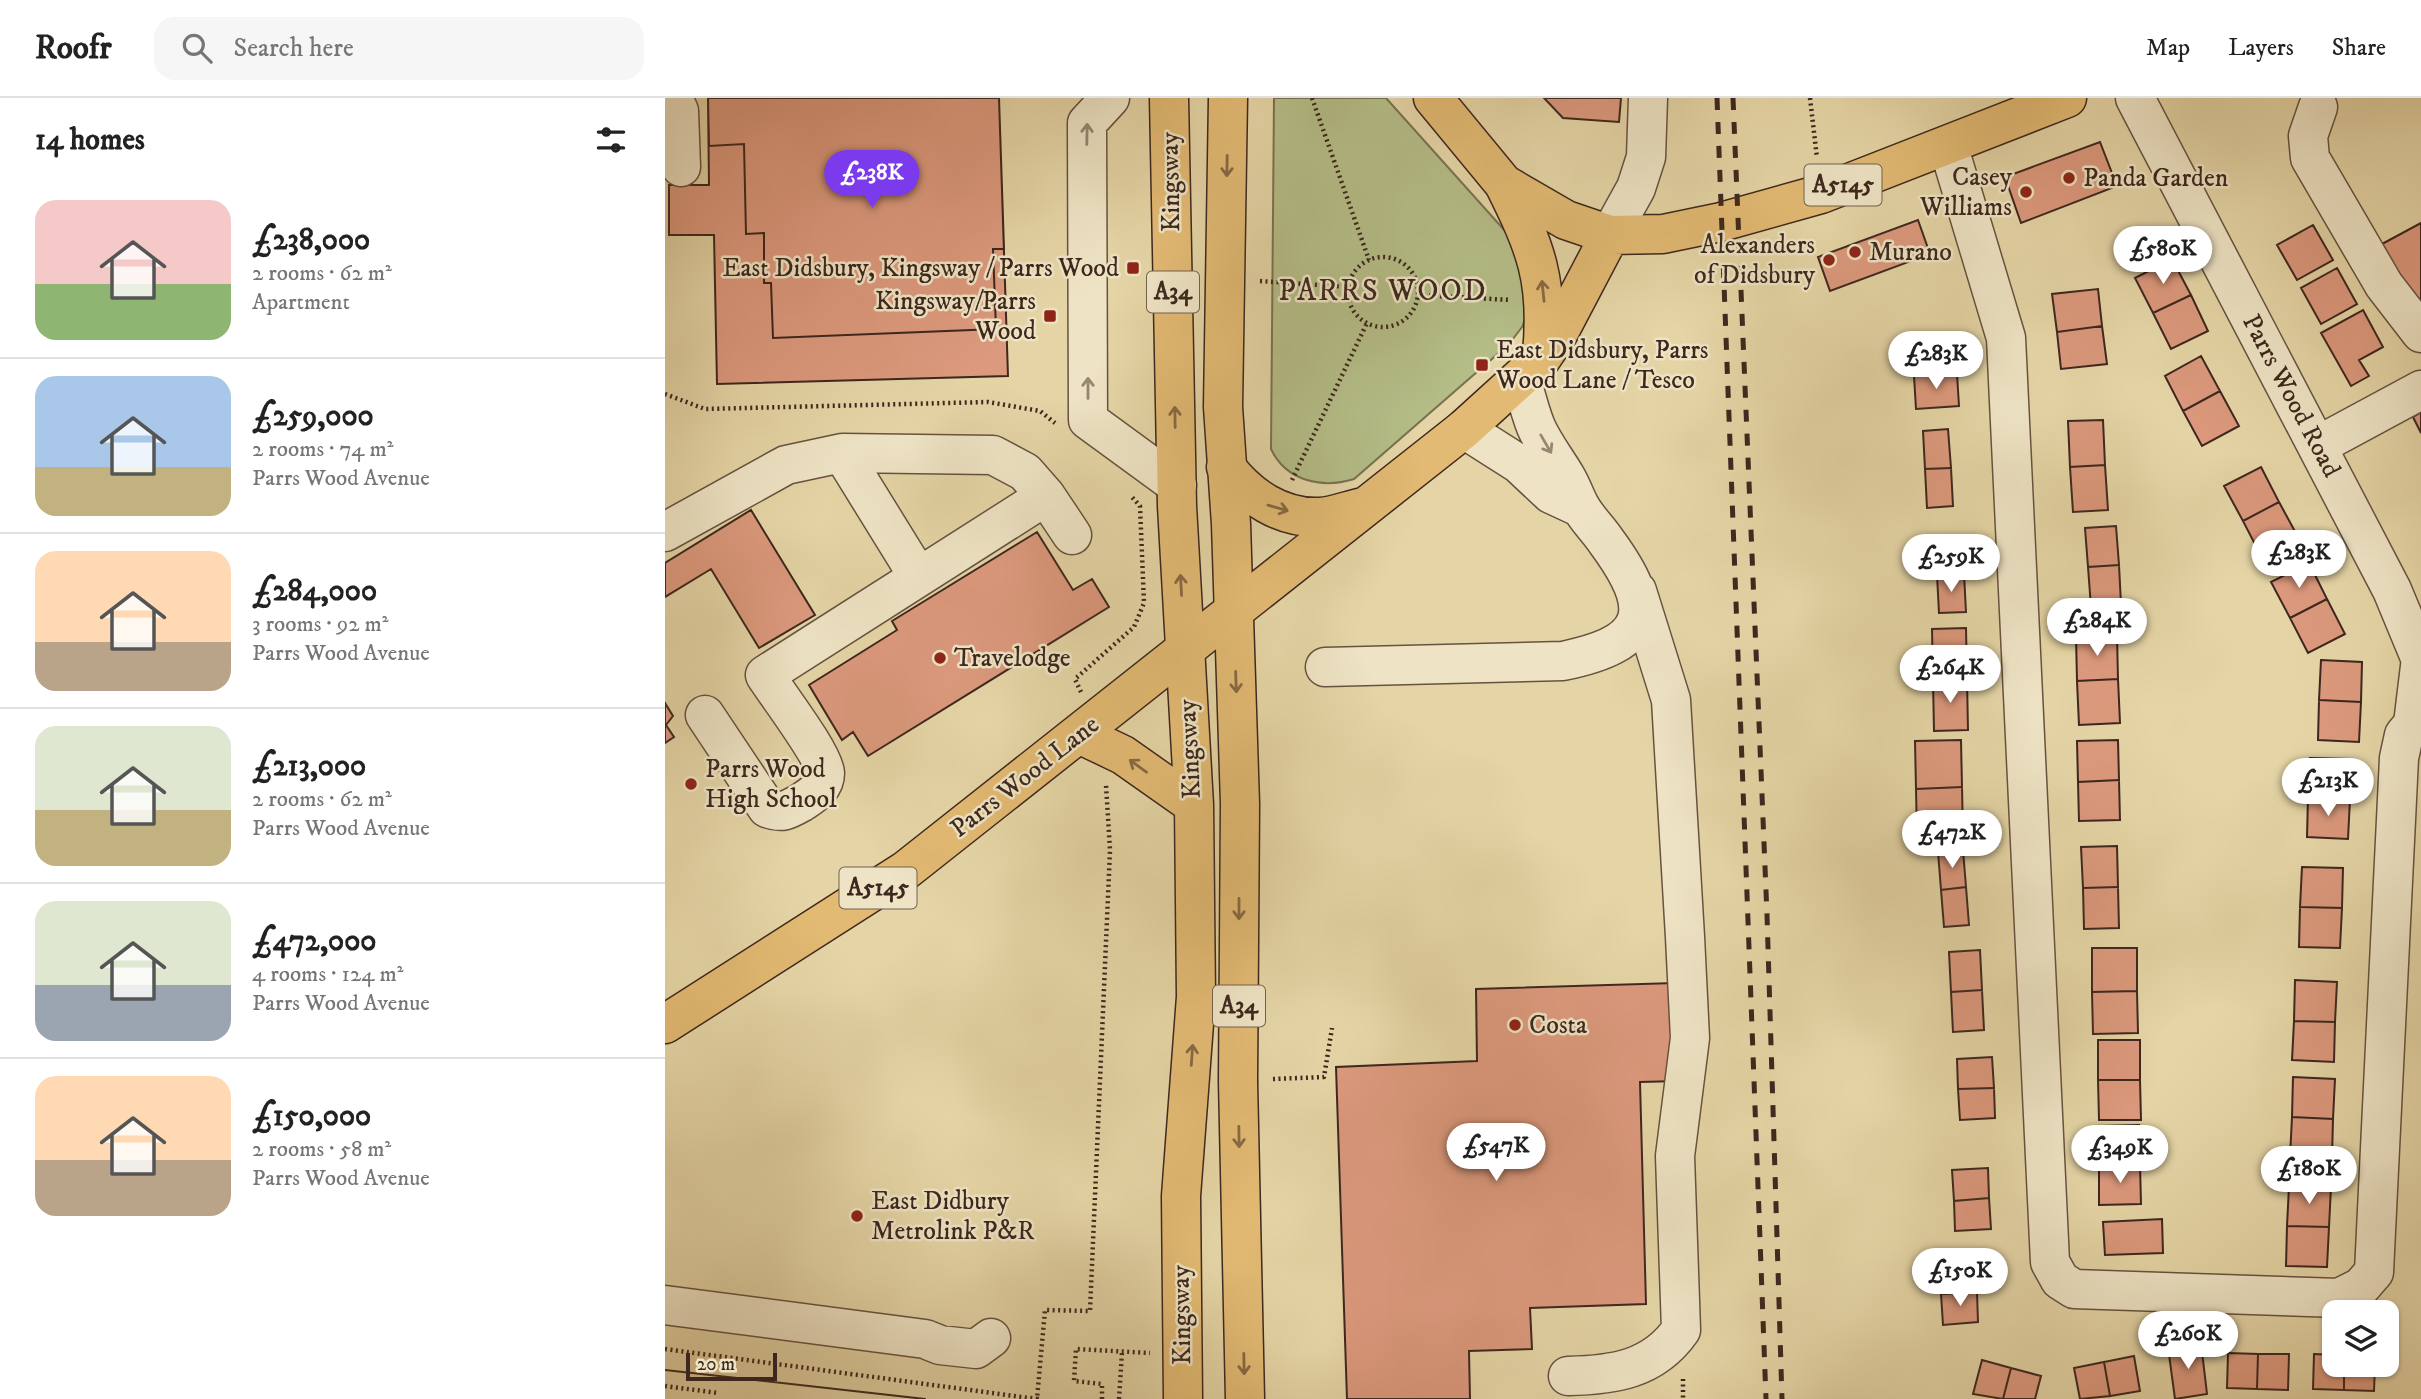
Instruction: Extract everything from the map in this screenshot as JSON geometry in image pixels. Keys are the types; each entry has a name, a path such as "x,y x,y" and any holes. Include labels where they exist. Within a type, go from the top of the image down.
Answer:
{"main road":[{"name":"Kingsway","path":"1169,98 1177,485 1193,805 1196,997 1181,1196 1183,1399"},
{"name":"Kingsway","path":"1228,98 1223,407 1234,614 1240,804 1238,1081 1245,1399"},
{"name":"A5145","path":"1433,98 1504,184 1533,243 1544,288 1531,370"},
{"name":"A5145","path":"1504,184 1566,220 1610,235 1663,234 1721,222 1821,194 2067,98"},
{"name":"Parrs Wood Lane","path":"665,1024 906,870 1234,614 1464,429 1531,370 1558,334 1610,235"},
{"name":"Parrs Wood Lane","path":"1226,467 1241,487 1277,509 1319,517 1369,506"},
{"path":"1090,726 1123,755 1193,805"}],"street":[{"path":"674,98 679,111 681,167"},
{"path":"1110,98 1087,123 1088,420 1177,485"},
{"path":"1610,235 1636,188 1646,157 1649,98"},
{"name":"Parrs Wood Road","path":"2135,98 2392,590 2421,659"},
{"path":"2318,107 2308,136 2310,158 2384,285 2421,333"},
{"path":"1948,145 2006,338 2050,1262 2060,1280 2074,1289 2339,1298 2361,1287 2374,1272 2399,758 2404,735 2413,724 2421,659"},
{"path":"1531,370 1535,426 1581,508 1606,541 1637,591 1671,701 1690,1038 1675,1156 1681,1330 1671,1345 1649,1362 1624,1371 1568,1376"},
{"path":"2317,446 2421,390"},
{"path":"1464,429 1519,464 1551,494 1581,508"},
{"path":"842,453 918,576"},
{"path":"665,532 786,465 842,453 993,455 1025,472 1046,496 1072,535"},
{"path":"705,715 767,808 778,812 787,811 807,799 824,780 822,761 765,675 1046,496"},
{"path":"1325,667 1563,661 1593,655 1612,646 1631,630 1637,621 1637,591"},
{"path":"665,1304 925,1339 940,1345 976,1349 991,1338"}],"path":[{"path":"1312,98 1369,260"},
{"path":"1810,98 1821,194"},
{"path":"1388,257 1399,260 1414,276 1418,295 1414,308 1399,323 1378,326 1367,323 1352,308 1348,287 1358,267 1369,260 1388,257"},
{"path":"1260,281 1348,287"},
{"path":"1418,295 1522,300"},
{"path":"1277,509 1367,323"},
{"path":"665,394 705,410 988,402 1041,411 1074,437 1088,420"},
{"path":"1090,726 1075,678 1134,626 1144,603 1140,506 1126,490"},
{"path":"665,1349 1038,1399 1045,1310 1090,1311 1110,850 1106,782"},
{"path":"1272,1079 1324,1077 1332,1028"},
{"path":"1102,1399 1102,1384 1074,1381 1076,1349 1122,1352 1119,1399"},
{"path":"665,1386 718,1393"}],"green space":[{"path":"1274,98 1386,98 1523,251 1527,314 1522,327 1509,344 1354,479 1342,482 1318,482 1295,475 1286,469 1271,449"}],"building":[{"path":"708,98 999,98 1008,376 717,384 714,235 669,235 669,185 709,185"},
{"path":"708,98 999,98 1004,249 993,249 996,329 773,338 771,283 764,283 764,233 746,234 744,144 709,146"},
{"path":"1544,98 1621,98 1619,122 1563,118"},
{"path":"2100,142 2117,186 2021,223 2005,177"},
{"path":"1918,220 1930,254 1830,291 1818,257"},
{"path":"2421,223 2421,316 2382,244"},
{"path":"2313,225 2333,260 2297,280 2277,245"},
{"path":"2172,259 2191,295 2153,313 2135,278"},
{"path":"2337,268 2357,304 2321,324 2301,288"},
{"path":"2098,289 2102,326 2057,332 2052,294"},
{"path":"2191,295 2208,331 2171,349 2153,313"},
{"path":"2363,310 2383,347 2359,360 2369,376 2351,386 2321,333"},
{"path":"2102,326 2107,364 2061,369 2057,332"},
{"path":"1955,342 1957,374 1914,376 1912,345"},
{"path":"2201,356 2220,391 2183,411 2165,376"},
{"path":"1957,374 1959,406 1916,409 1914,376"},
{"path":"2220,391 2239,426 2202,446 2183,411"},
{"path":"2421,412 2421,433 2413,417"},
{"path":"2103,420 2105,465 2070,467 2068,421"},
{"path":"1948,429 1951,468 1925,469 1923,431"},
{"path":"2105,465 2108,510 2073,512 2070,467"},
{"path":"2261,467 2279,502 2243,521 2224,486"},
{"path":"1951,468 1953,506 1927,508 1925,469"},
{"path":"2279,502 2298,537 2261,556 2243,521"},
{"path":"751,510 815,615 759,648 711,569 665,597 665,563"},
{"path":"2116,526 2119,565 2088,567 2085,528"},
{"name":"Travelodge","path":"1037,532 1073,590 1092,579 1109,607 868,756 853,732 842,740 809,685 897,630 892,621"},
{"path":"1962,536 1964,574 1937,575 1935,538"},
{"path":"2309,563 2327,599 2290,618 2271,582"},
{"path":"2119,565 2121,604 2091,607 2088,567"},
{"path":"1964,574 1966,612 1939,613 1937,575"},
{"path":"2327,599 2345,634 2308,653 2290,618"},
{"path":"1966,628 1967,679 1933,680 1932,629"},
{"path":"2117,635 2118,679 2077,681 2076,637"},
{"path":"2321,660 2362,662 2361,702 2319,700"},
{"path":"1967,679 1968,730 1934,731 1933,680"},
{"path":"2118,679 2120,723 2079,725 2077,681"},
{"path":"2319,700 2361,702 2359,742 2318,740"},
{"path":"665,703 673,716 666,725 674,737 665,743"},
{"path":"1961,740 1962,787 1916,789 1915,741"},
{"path":"2118,740 2119,780 2078,782 2077,741"},
{"path":"2310,758 2351,759 2350,799 2308,797"},
{"path":"2119,780 2120,820 2079,821 2078,782"},
{"path":"1962,787 1963,835 1917,836 1916,789"},
{"path":"2308,797 2350,799 2348,839 2307,837"},
{"path":"2117,846 2118,887 2083,888 2081,847"},
{"path":"1963,850 1966,887 1941,890 1938,852"},
{"path":"2302,867 2343,868 2342,908 2300,907"},
{"path":"1966,887 1969,925 1944,927 1941,890"},
{"path":"2118,887 2119,928 2084,929 2083,888"},
{"path":"2300,907 2342,908 2340,948 2299,947"},
{"path":"2092,948 2137,948 2137,991 2092,992"},
{"path":"1980,950 1982,990 1951,992 1949,952"},
{"path":"2295,980 2337,982 2335,1022 2294,1021"},
{"path":"1675,983 1678,1081 1640,1082 1646,1304 1530,1308 1532,1349 1469,1351 1470,1399 1347,1399 1336,1067 1477,1061 1476,989"},
{"path":"1982,990 1984,1030 1953,1032 1951,992"},
{"path":"2137,991 2138,1033 2093,1034 2092,992"},
{"path":"2294,1021 2335,1022 2334,1062 2292,1060"},
{"path":"2098,1040 2140,1040 2140,1080 2098,1080"},
{"path":"1992,1057 1994,1088 1958,1089 1957,1059"},
{"path":"2293,1077 2335,1079 2333,1119 2292,1117"},
{"path":"2098,1080 2140,1080 2141,1120 2099,1120"},
{"path":"1994,1088 1995,1118 1960,1120 1958,1089"},
{"path":"2292,1117 2333,1119 2332,1158 2290,1157"},
{"path":"2139,1125 2140,1164 2099,1165 2098,1126"},
{"path":"2140,1164 2141,1204 2099,1205 2099,1165"},
{"path":"1988,1168 1989,1198 1954,1201 1952,1170"},
{"path":"2289,1186 2331,1187 2329,1227 2287,1226"},
{"path":"1989,1198 1991,1229 1955,1231 1954,1201"},
{"path":"2162,1219 2163,1253 2105,1255 2103,1222"},
{"path":"2287,1226 2329,1227 2327,1267 2286,1266"},
{"path":"1975,1262 1977,1292 1941,1294 1940,1264"},
{"path":"1977,1292 1978,1322 1943,1325 1941,1294"},
{"path":"2201,1343 2207,1394 2175,1399 2168,1347"},
{"path":"2228,1353 2258,1354 2257,1389 2227,1388"},
{"path":"2258,1354 2289,1354 2288,1390 2257,1389"},
{"path":"2314,1354 2322,1354 2322,1377 2344,1377 2344,1390 2313,1389"},
{"path":"2134,1356 2140,1391 2110,1396 2104,1362"},
{"path":"1982,1360 2011,1368 2003,1399 1973,1394"},
{"path":"2104,1362 2110,1396 2080,1399 2074,1368"},
{"path":"2011,1368 2041,1376 2035,1399 2003,1399"},
{"path":"2344,1377 2375,1377 2374,1391 2344,1390"}],"tram line":[{"path":"665,1370 925,1399"}],"railway":[{"path":"1717,98 1766,1399"},
{"path":"1733,98 1767,915 1782,1399"}],"place":[{"name":"Panda Garden","path":"2069,178"},
{"name":"Casey Williams","path":"2026,192"},
{"name":"Murano","path":"1855,252"},
{"name":"Alexanders of Didsbury","path":"1829,260"},
{"name":"East Didsbury, Kingsway / Parrs Wood","path":"1133,268"},
{"name":"Kingsway/Parrs Wood","path":"1050,316"},
{"name":"East Didsbury, Parrs Wood Lane / Tesco","path":"1482,365"},
{"name":"Travelodge","path":"940,658"},
{"name":"Parrs Wood High School","path":"691,784"},
{"name":"Costa","path":"1515,1025"},
{"name":"East Didbury Metrolink P&R","path":"857,1216"}],"district":[{"name":"PARRS WOOD","path":"1383,291"}]}
